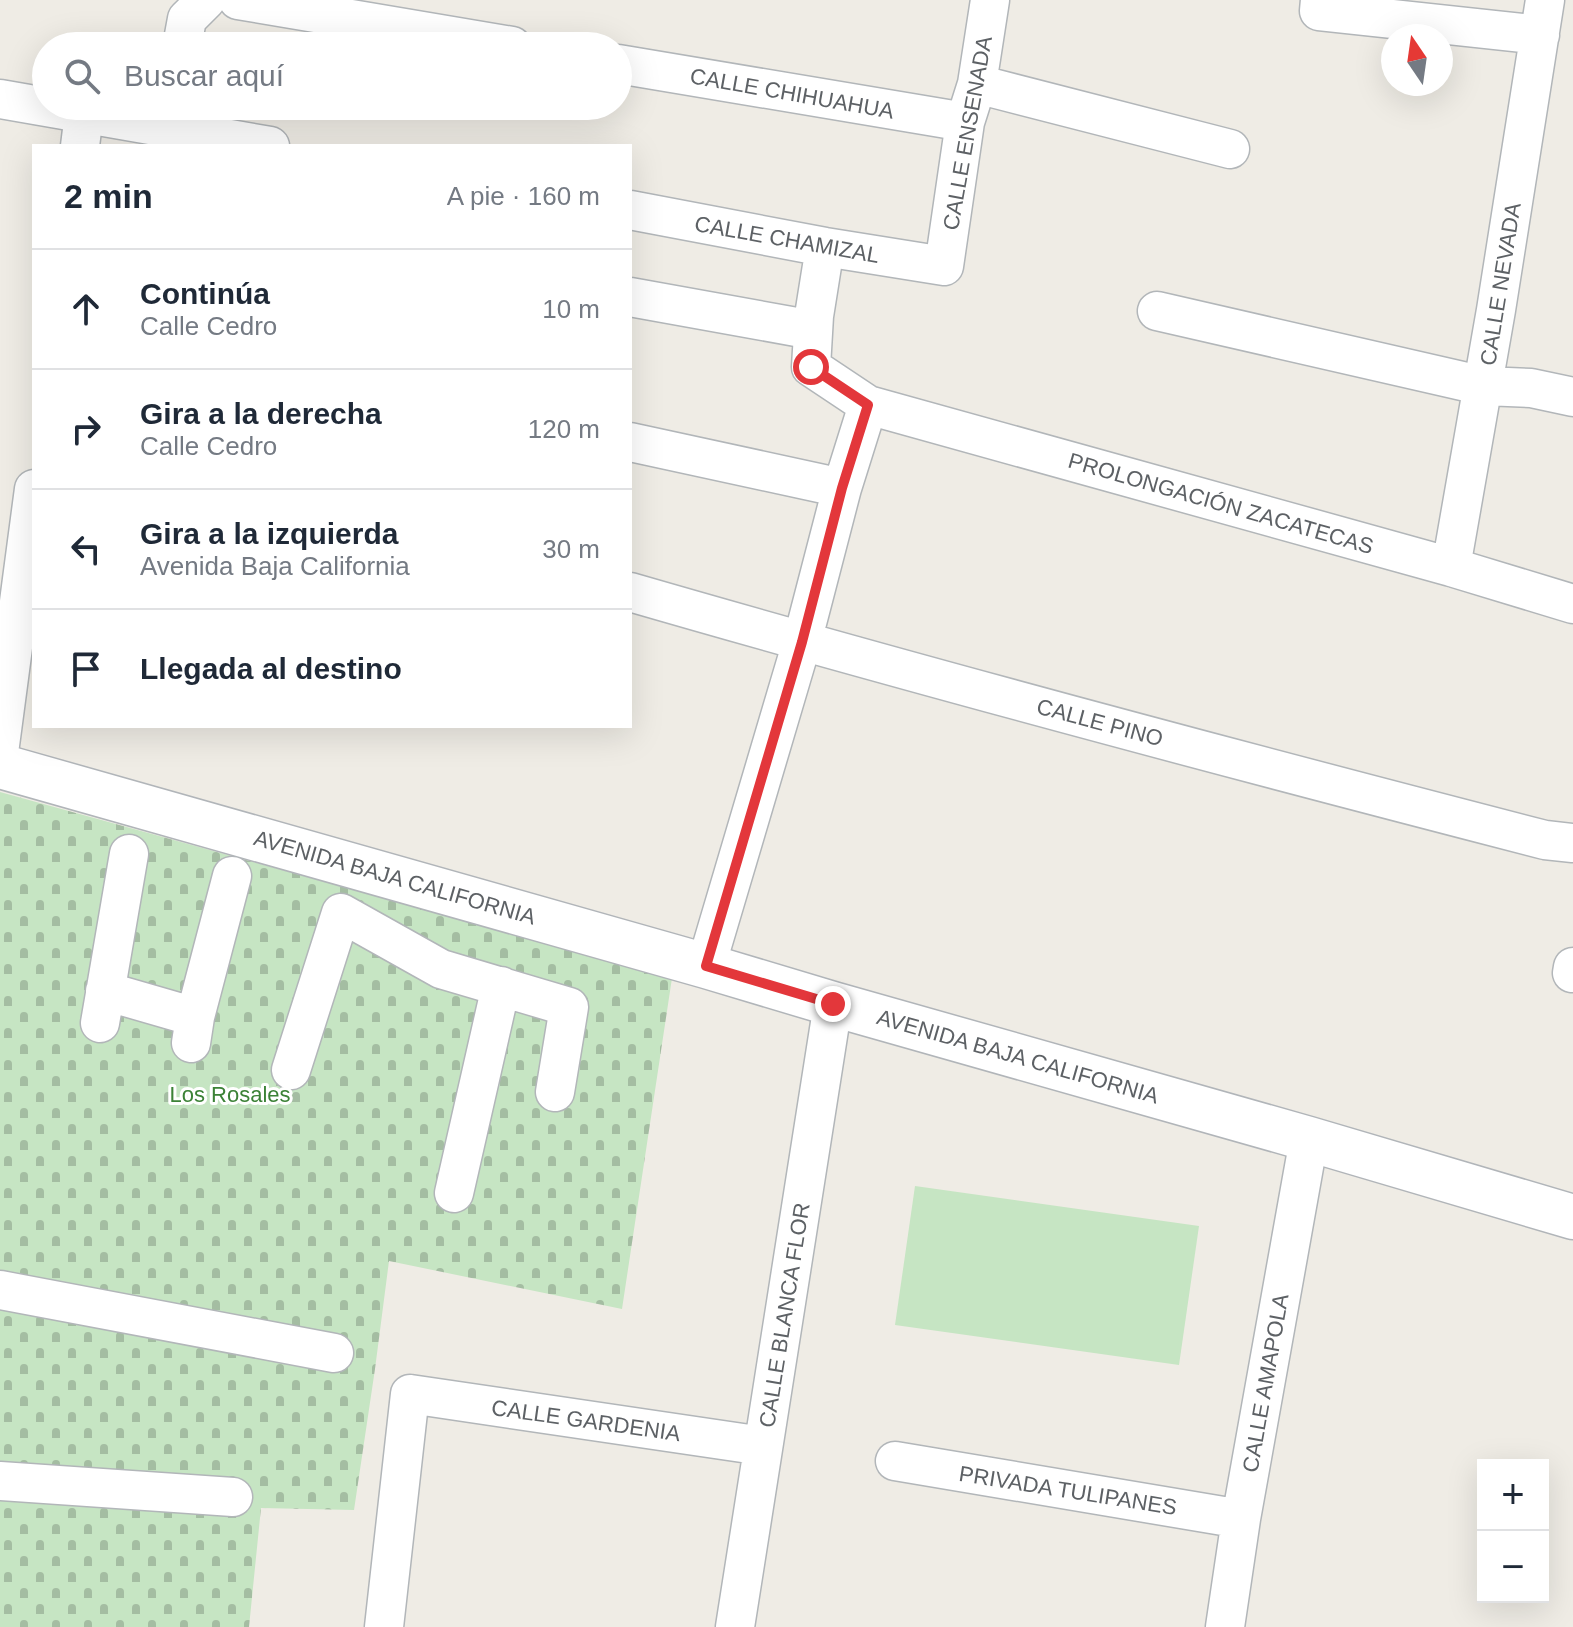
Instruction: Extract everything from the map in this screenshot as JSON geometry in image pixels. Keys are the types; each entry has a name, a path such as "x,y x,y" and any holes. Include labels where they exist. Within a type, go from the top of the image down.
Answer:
{"main road":[{"name":"AVENIDA BAJA CALIFORNIA","path":"0,766 1573,1217"}],"street":[{"path":"185,32 187,19 206,0"},
{"path":"238,0 429,32"},
{"name":"CALLE ENSENADA","path":"944,266 965,122 977,84 990,0"},
{"path":"1320,5 1543,18"},
{"name":"CALLE NEVADA","path":"1451,567 1484,386 1543,18"},
{"name":"CALLE CHIHUAHUA","path":"632,66 965,122"},
{"path":"977,84 1230,149"},
{"path":"0,99 32,111"},
{"path":"56,120 82,130 150,120"},
{"path":"180,120 263,144"},
{"name":"CALLE CHAMIZAL","path":"632,210 944,266"},
{"path":"632,297 813,330 825,247"},
{"path":"1157,311 1484,386 1531,388 1573,397"},
{"name":"PROLONGACIÓN ZACATECAS","path":"813,330 811,367 868,405 1451,567 1573,604"},
{"path":"706,966 868,405"},
{"path":"632,442 842,488"},
{"path":"0,745 32,504"},
{"name":"CALLE PINO","path":"632,593 802,642 1339,787 1545,840 1573,843"},
{"path":"129,854 103,1007 193,1030 232,876"},
{"path":"291,1070 341,913 441,969 569,1007 555,1092"},
{"path":"1572,973 1573,967"},
{"path":"454,1193 501,986"},
{"name":"CALLE BLANCA FLOR","path":"735,1627 833,1004"},
{"name":"CALLE AMAPOLA","path":"1225,1627 1241,1519 1309,1139"},
{"path":"0,1290 334,1353"},
{"name":"CALLE GARDENIA","path":"391,1626 410,1394 763,1446"},
{"name":"PRIVADA TULIPANES","path":"895,1461 1241,1519"},
{"path":"0,1481 233,1497"}],"green space":[{"name":"Los Rosales","path":"0,792 672,978 622,1309 389,1261 354,1510 261,1508 249,1627 0,1627"},
{"path":"915,1186 1199,1226 1179,1365 895,1325"}],"route":[{"path":"811,367 868,405 706,966 833,1004"}]}
